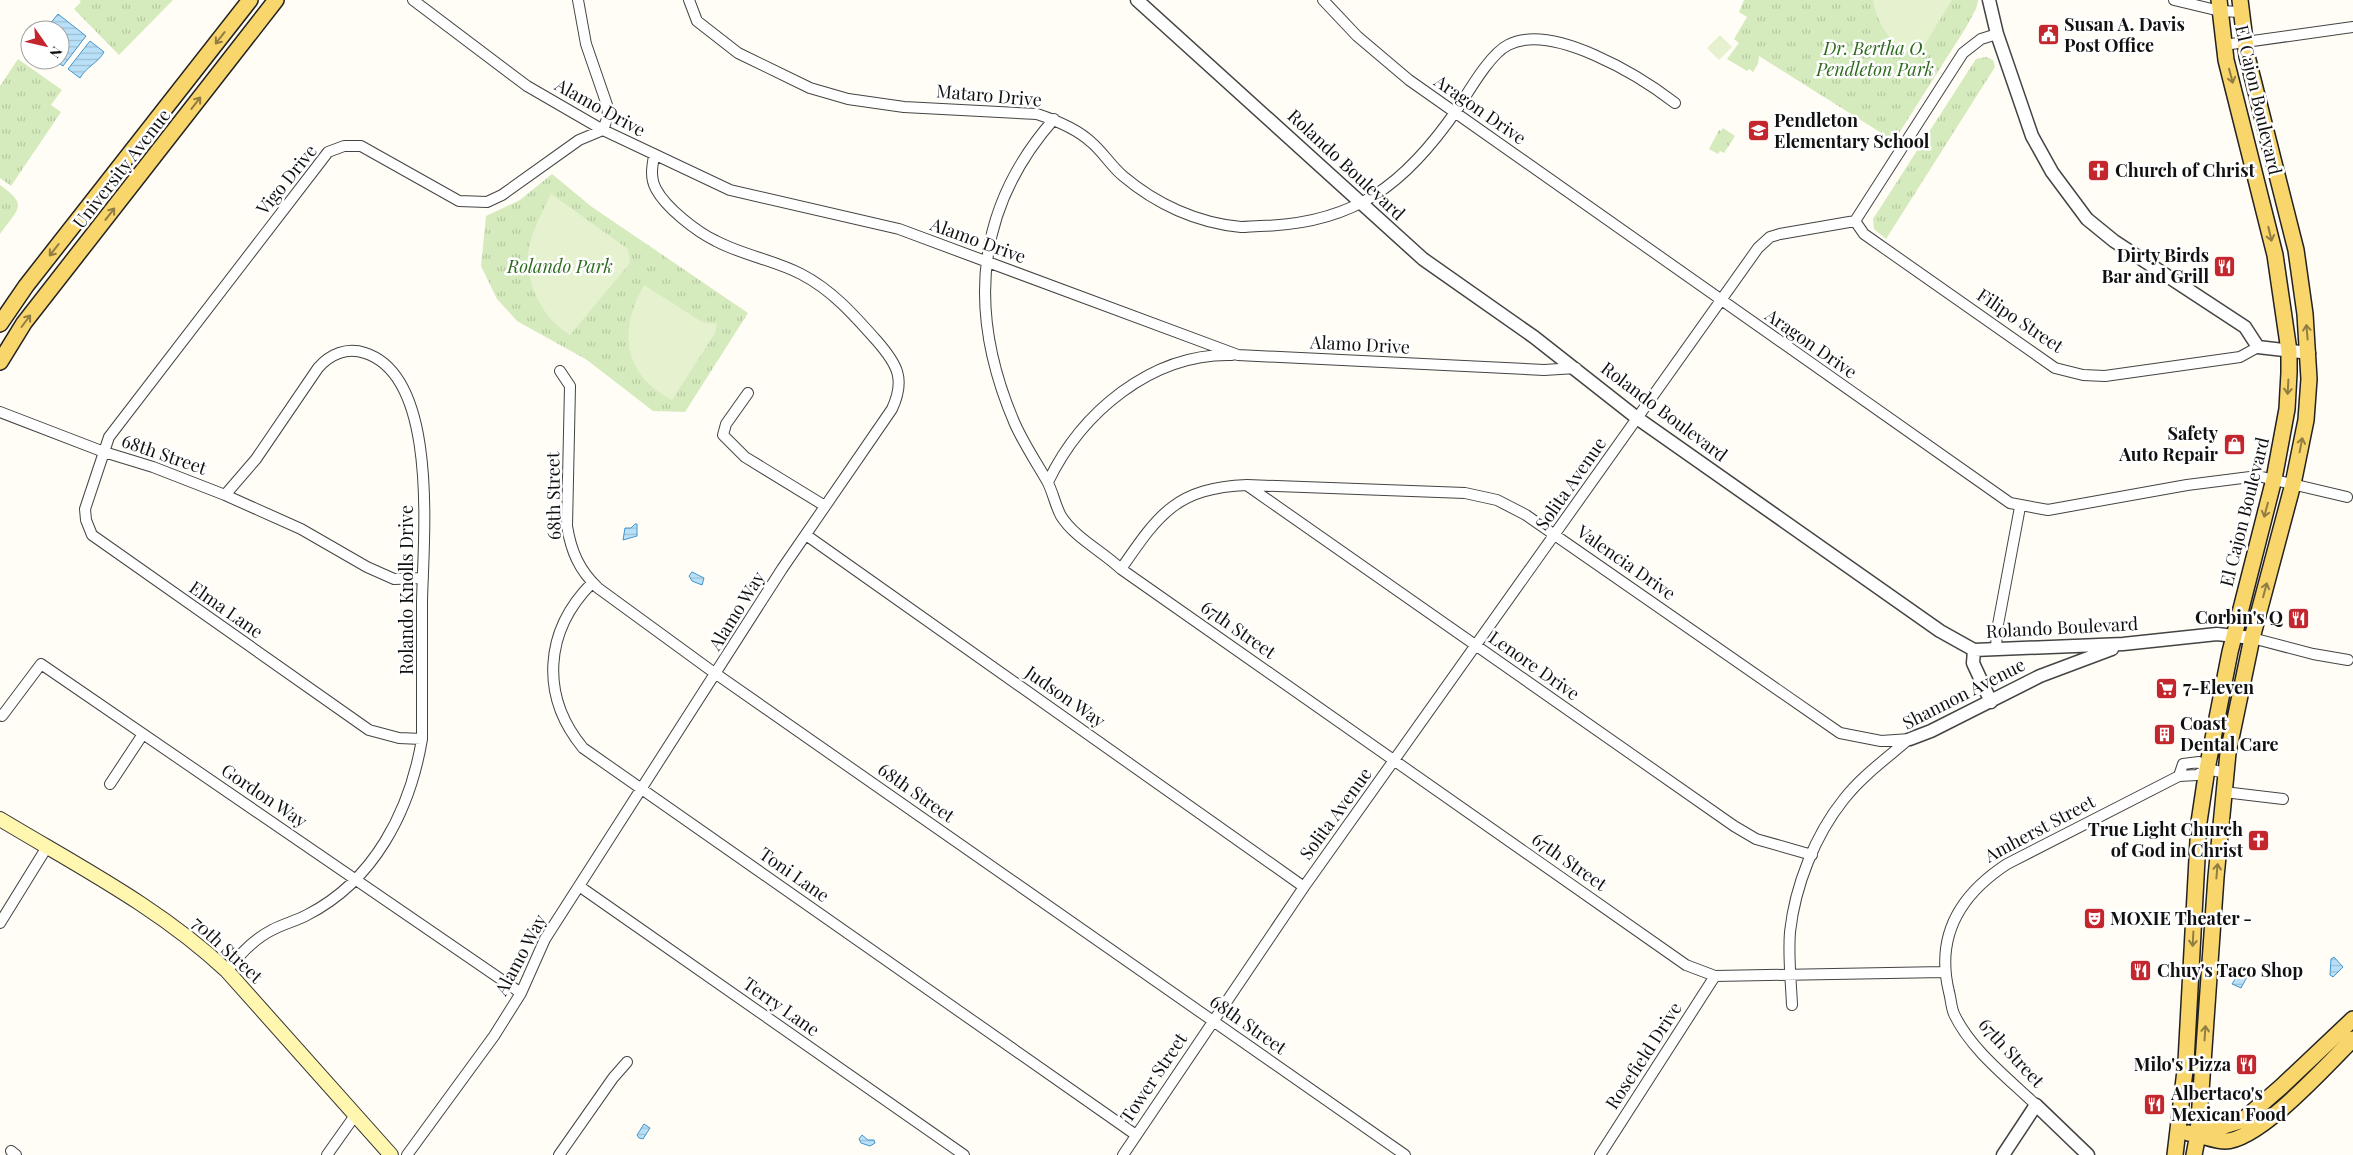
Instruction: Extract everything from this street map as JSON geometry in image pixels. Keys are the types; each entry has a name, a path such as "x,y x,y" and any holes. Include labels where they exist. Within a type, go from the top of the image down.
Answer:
{"main road":[{"name":"University Avenue","path":"0,324 26,286 250,0"},
{"name":"University Avenue","path":"0,362 24,323 276,0"},
{"name":"El Cajon Boulevard","path":"2175,1155 2186,1062 2199,822 2207,769 2234,635 2274,479 2287,409 2289,351 2275,255 2224,45 2219,6"},
{"name":"El Cajon Boulevard","path":"2194,1155 2198,1134 2226,773 2252,638 2293,484 2306,420 2309,378 2308,353 2296,250 2245,42 2241,6"},
{"path":"149,128 166,142"},
{"name":"70th Street","path":"0,818 150,909 206,952 227,971 391,1155"},
{"path":"2198,1134 2243,1120 2281,1088 2352,1019"},
{"path":"2291,1099 2294,1088 2346,1037 2352,1019"},
{"path":"2203,1155 2210,1144 2250,1134 2291,1099 2353,1039"},
{"path":"2179,1132 2198,1134 2226,1141"}],"street":[{"name":"Alamo Drive","path":"413,0 527,86 603,130 654,156 730,190 899,229 1238,355 1544,370 1576,368"},
{"path":"578,0 586,44 607,105 608,116 603,130"},
{"name":"Mataro Drive","path":"689,0 696,21 738,52 810,88 848,99 904,106 1037,114 1054,119 1091,141 1121,174 1147,194 1176,210 1209,221 1243,227 1284,226 1316,220 1363,203 1389,186 1416,163 1499,51 1514,42 1530,39 1564,46 1620,66 1675,103"},
{"name":"Rolando Boulevard","path":"1137,0 1423,259 1576,368 1637,418 1940,631 1974,650 2123,644 2217,634 2252,638"},
{"name":"Aragon Drive","path":"1323,0 1357,36 1409,80 2010,503 2020,507 2048,510 2197,483 2258,476 2348,497"},
{"path":"1989,0 1997,34 2016,95 2035,143 2052,172 2087,219 2114,241 2245,327 2258,346 2308,353"},
{"path":"2174,0 2219,6 2241,6"},
{"path":"2224,45 2353,27"},
{"path":"1856,221 1963,54 1980,38 1997,34"},
{"name":"67th Street","path":"1054,119 1030,148 1010,181 991,232 986,261 988,319 1000,382 1018,430 1048,482 1061,516 1073,529 1121,568 1686,965 1715,976 1944,972 1954,1014 1974,1043 2088,1155"},
{"name":"Vigo Drive","path":"104,452 109,437 328,152 344,146 361,146 459,201 487,202 502,195 580,140 603,130"},
{"name":"Alamo Way","path":"407,1155 494,1036 521,993 545,939 806,535 897,399 898,380 894,361 849,309 833,295 800,274 714,241 685,220 656,189 651,171 654,156"},
{"name":"Solita Avenue","path":"1213,1020 1304,887 1395,762 1758,248 1770,237 1856,221"},
{"name":"Filipo Street","path":"1856,221 1864,234 2055,368 2083,375 2105,376 2240,357 2258,346"},
{"name":"Rolando Knolls Drive","path":"226,495 256,459 322,363 333,355 346,352 367,354 379,360 394,374 405,391 414,414 424,476 422,739 413,778 397,820 381,849 358,879 312,912 271,930 261,937 242,953 227,971"},
{"path":"1048,482 1062,454 1078,432 1096,413 1124,390 1172,366 1208,357 1238,355"},
{"name":"68th Street","path":"560,371 570,386 567,526 570,549 582,572 592,583 716,674 1405,1155"},
{"path":"748,393 726,424 723,435 745,457 825,506"},
{"name":"68th Street","path":"0,412 104,452 153,467 226,495 301,529 368,567 394,579 423,578"},
{"name":"Elma Lane","path":"104,452 85,509 86,520 92,535 369,730 399,738 422,739"},
{"name":"Valencia Drive","path":"1121,568 1154,522 1190,495 1218,486 1247,485 1465,493 1497,500 1555,534 1840,733 1881,742 1910,738"},
{"name":"Lenore Drive","path":"1247,485 1734,826 1756,839 1812,855"},
{"path":"1996,649 1997,630 2020,507"},
{"name":"Judson Way","path":"806,535 1304,887"},
{"name":"Toni Lane","path":"592,583 568,613 558,638 553,663 557,702 568,727 583,748 1136,1135"},
{"path":"2252,638 2313,654 2348,660"},
{"name":"Shannon Avenue","path":"1792,1005 1790,947 1792,918 1800,886 1812,855 1832,815 1867,774 1910,738 1931,731 2040,676 2123,644"},
{"path":"1974,650 1973,663 1991,702"},
{"name":"Gordon Way","path":"2,716 41,664 358,879 521,993"},
{"path":"110,784 143,734"},
{"name":"Amherst Street","path":"1944,972 1946,948 1957,916 1969,895 1988,876 2007,864 2179,776 2197,775 2207,769 2226,773"},
{"path":"2224,792 2283,799"},
{"path":"0,923 47,847"},
{"name":"Terry Lane","path":"579,886 964,1155"},
{"name":"Rosefield Drive","path":"1600,1155 1715,976"},
{"name":"Tower Street","path":"1123,1155 1213,1020"},
{"path":"559,1155 612,1078 628,1062"},
{"path":"2003,1155 2036,1104"},
{"path":"327,1155 356,1114"}],"green space":[{"path":"79,0 173,0 119,55 74,9 81,2"},
{"name":"Dr. Bertha O. Pendleton Park","path":"1744,0 1978,1 1976,9 1965,29 1894,141 1759,56 1758,64 1753,72 1749,69 1747,71 1727,59 1739,43 1734,39 1747,17 1739,12"},
{"path":"1873,0 1952,0 1917,57 1893,41 1878,19"},
{"path":"1720,35 1732,47 1719,60 1707,48"},
{"name":"Dr. Bertha O. Pendleton Park","path":"1986,57 1993,60 1995,67 1886,239 1874,229 1873,219 1976,59"},
{"path":"18,59 20,60 20,70 34,70 62,90 51,105 61,112 11,186 0,178 0,86"},
{"path":"1723,128 1735,136 1724,153 1720,151 1718,154 1709,149 1719,130 1721,131"},
{"name":"Rolando Park","path":"552,174 592,207 748,313 685,412 653,411 587,360 517,321 497,299 481,266 486,216 520,200"},
{"path":"0,185 15,198 18,208 0,234"},
{"path":"551,194 628,249 630,263 570,335 552,320 539,302 530,280 528,268 531,240 536,224"},
{"path":"644,285 702,322 717,324 715,333 672,400 656,390 643,378 635,365 630,350 631,319"}],"water":[{"path":"58,14 66,20 53,20"},
{"path":"70,23 86,36 70,57"},
{"path":"90,41 104,52 80,78 69,70 70,66"},
{"path":"637,524 637,536 623,540 625,528 631,528"},
{"path":"692,572 704,578 702,585 692,581 689,576"},
{"path":"2334,957 2343,967 2333,977 2330,975 2331,959"},
{"path":"2241,970 2248,975 2241,988 2232,984"},
{"path":"644,1124 650,1128 643,1139 637,1135"},
{"path":"862,1135 868,1140 874,1140 875,1143 870,1146 861,1143 859,1139"}],"place":[{"name":"Susan A. Davis Post Office","path":"2048,35"},
{"name":"Pendleton Elementary School","path":"1758,131"},
{"name":"Church of Christ","path":"2099,171"},
{"name":"Dirty Birds Bar and Grill","path":"2225,266"},
{"name":"Safety Auto Repair","path":"2234,444"},
{"name":"Corbin's Q","path":"2299,618"},
{"name":"7-Eleven","path":"2167,688"},
{"name":"Coast Dental Care","path":"2164,734"},
{"name":"True Light Church of God in Christ","path":"2259,840"},
{"name":"MOXIE Theater -","path":"2094,919"},
{"name":"Chuy's Taco Shop","path":"2141,971"},
{"name":"Milo's Pizza","path":"2247,1065"},
{"name":"Albertaco's Mexican Food","path":"2155,1104"}]}
